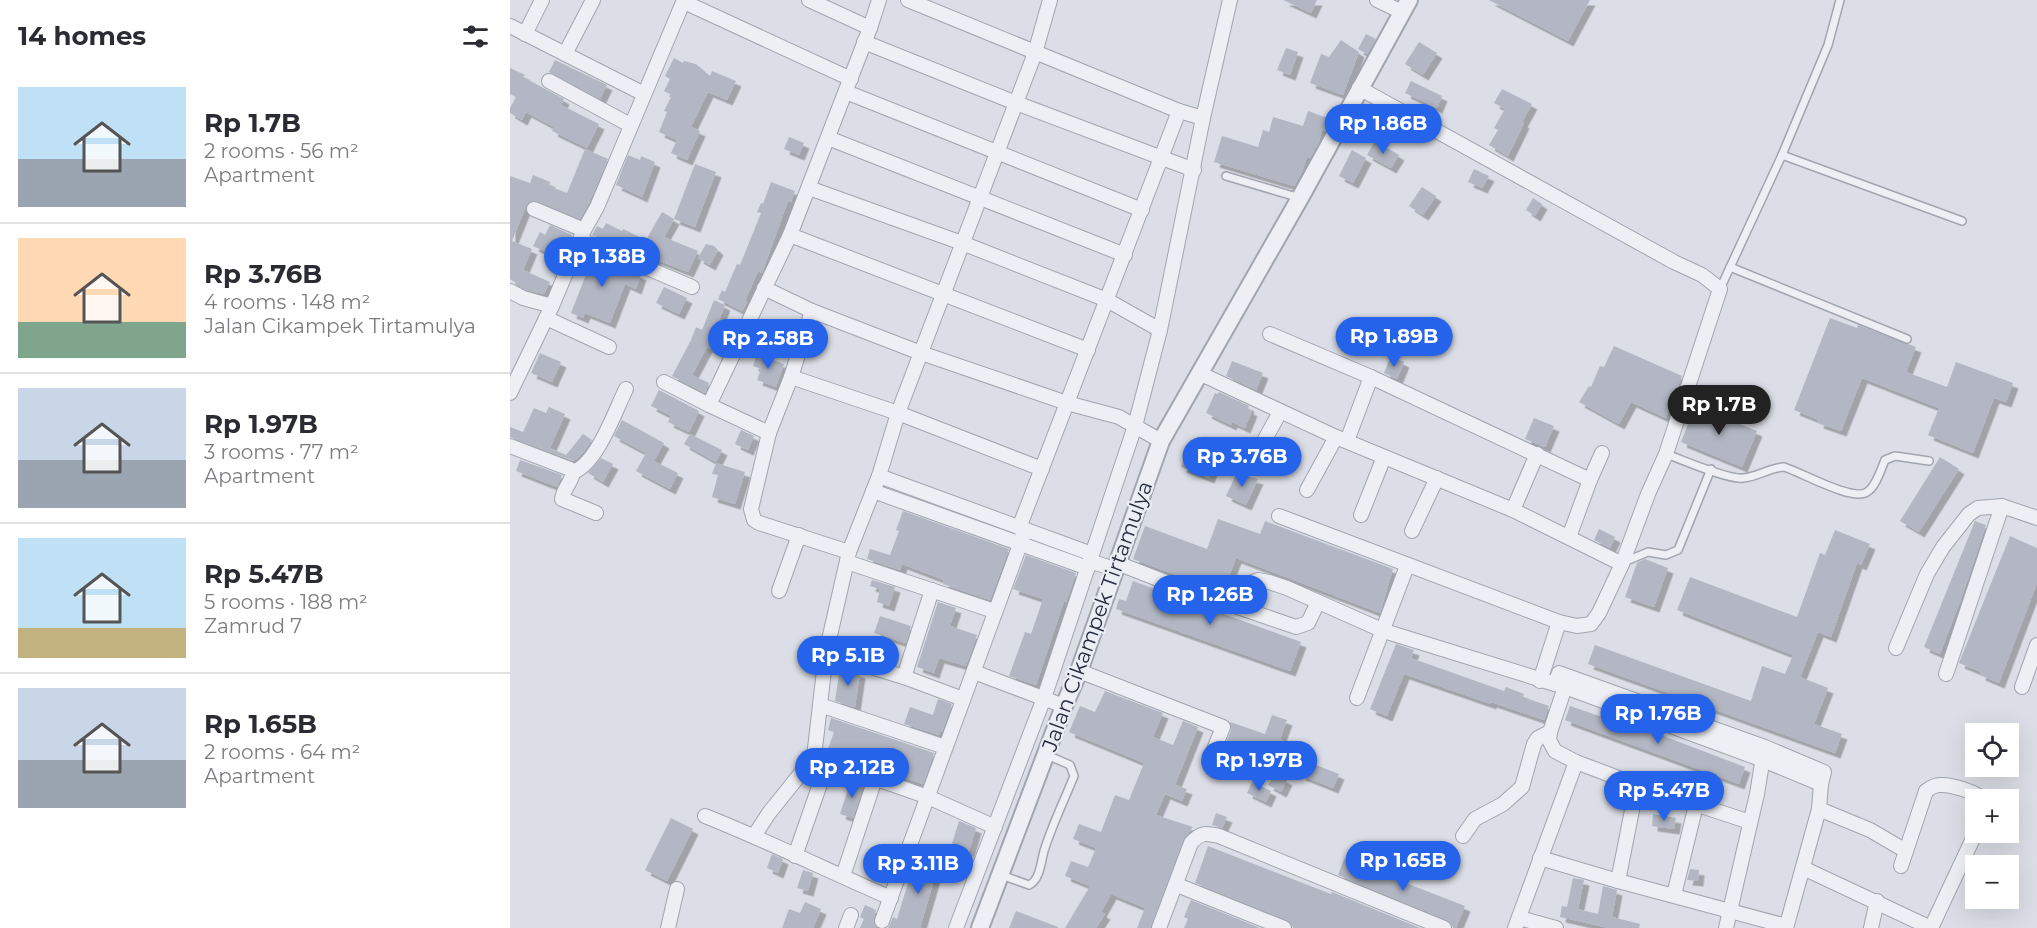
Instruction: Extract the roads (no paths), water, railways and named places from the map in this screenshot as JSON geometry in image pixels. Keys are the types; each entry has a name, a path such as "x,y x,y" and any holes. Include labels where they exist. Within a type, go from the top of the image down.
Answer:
{"street":[{"path":"525,34 542,0"},
{"path":"565,54 593,0"},
{"path":"809,0 870,28"},
{"path":"709,405 790,235 879,0"},
{"path":"908,0 1179,111 1203,118"},
{"path":"754,836 769,813 814,757 826,653 848,557 879,476 898,413 1035,53 1050,0"},
{"path":"956,928 1044,698 1135,426 1161,330 1203,118 1230,0"},
{"path":"1377,0 1406,6"},
{"path":"510,393 597,207 684,1 848,85 996,153 1142,210"},
{"name":"Jalan Cikampek Tirtamulya","path":"980,928 1079,671 1161,441 1300,198 1406,6"},
{"path":"510,26 644,94"},
{"path":"864,42 1016,103 1194,170"},
{"path":"549,81 630,125"},
{"path":"1279,516 1558,622 1577,626 1591,624 1599,613 1622,564 1648,494 1666,454 1720,289 1702,275 1674,262 1359,88"},
{"path":"882,921 974,672 1042,469 1179,111"},
{"path":"828,138 1125,255"},
{"path":"809,188 962,243 1107,300 1161,330"},
{"path":"534,209 582,235 692,287"},
{"path":"790,235 1088,350"},
{"path":"764,288 812,311 921,353 1067,403 1111,414 1161,441"},
{"path":"510,291 609,347"},
{"path":"812,311 791,377 769,433 751,509 752,515 759,523 799,536 932,590 994,611"},
{"path":"1270,334 1371,377 1590,480"},
{"path":"1199,373 1341,439 1513,510 1622,564"},
{"path":"791,377 898,413 1042,469"},
{"path":"1307,490 1341,439 1371,377"},
{"path":"664,382 769,433"},
{"path":"596,513 562,499 573,472 584,466 600,444 626,389"},
{"path":"1249,468 1280,412"},
{"path":"510,446 573,472"},
{"path":"1569,537 1602,453"},
{"path":"1513,510 1537,454"},
{"path":"1361,515 1384,457"},
{"path":"879,476 1090,561 1115,566 1222,604 1232,605 1296,627 1308,623 1318,602"},
{"path":"1412,531 1437,478"},
{"path":"873,491 1021,534"},
{"path":"1896,648 1928,574 1944,547 1969,514 1978,508 2002,506 2037,518"},
{"path":"1946,674 2002,506"},
{"path":"779,591 799,536"},
{"path":"1357,698 1407,566"},
{"path":"1232,605 1248,584 1258,580 1287,588 1384,631 1764,753 1821,784 1819,809 1786,927 1540,858"},
{"path":"904,677 932,590"},
{"path":"1540,681 1558,622"},
{"path":"2022,687 2037,645"},
{"path":"826,653 904,677 963,699"},
{"path":"1079,671 1223,727 1209,762"},
{"path":"974,672 1064,706"},
{"path":"1560,686 1549,740 1555,751 1576,762 1637,785 1750,822"},
{"path":"819,705 945,747"},
{"path":"1463,836 1475,819 1503,804 1522,787 1534,744 1538,738 1550,732"},
{"path":"1726,928 1764,753"},
{"path":"814,757 928,797 995,827"},
{"path":"795,856 828,761"},
{"path":"1556,928 1517,923 1576,762"},
{"path":"843,876 875,779"},
{"path":"1901,866 1926,791 1941,784 1965,790"},
{"path":"1618,881 1637,785"},
{"path":"1674,895 1696,804"},
{"path":"1819,809 1870,830 1906,851"},
{"path":"705,816 891,898"},
{"path":"1159,928 1191,843 1203,833 1219,836 1444,928"},
{"path":"1803,868 1931,928 1971,843"},
{"path":"1176,885 1284,928"},
{"path":"668,928 677,890"},
{"path":"1870,928 1877,901"},
{"path":"846,928 851,915"}],"lane":[{"path":"1720,289 1782,155 1828,45 1840,0"},
{"path":"1782,155 1962,221"},
{"path":"1226,176 1300,198"},
{"path":"1730,267 1907,339"},
{"path":"1666,454 1731,478 1740,479 1784,467 1846,492 1859,494 1868,492 1886,460 1895,456 1929,461"},
{"path":"1622,564 1648,552 1666,555 1678,550 1711,470"},
{"path":"1000,874 1029,885 1034,882 1037,875 1048,840 1074,776 1070,765 1047,755"}]}
